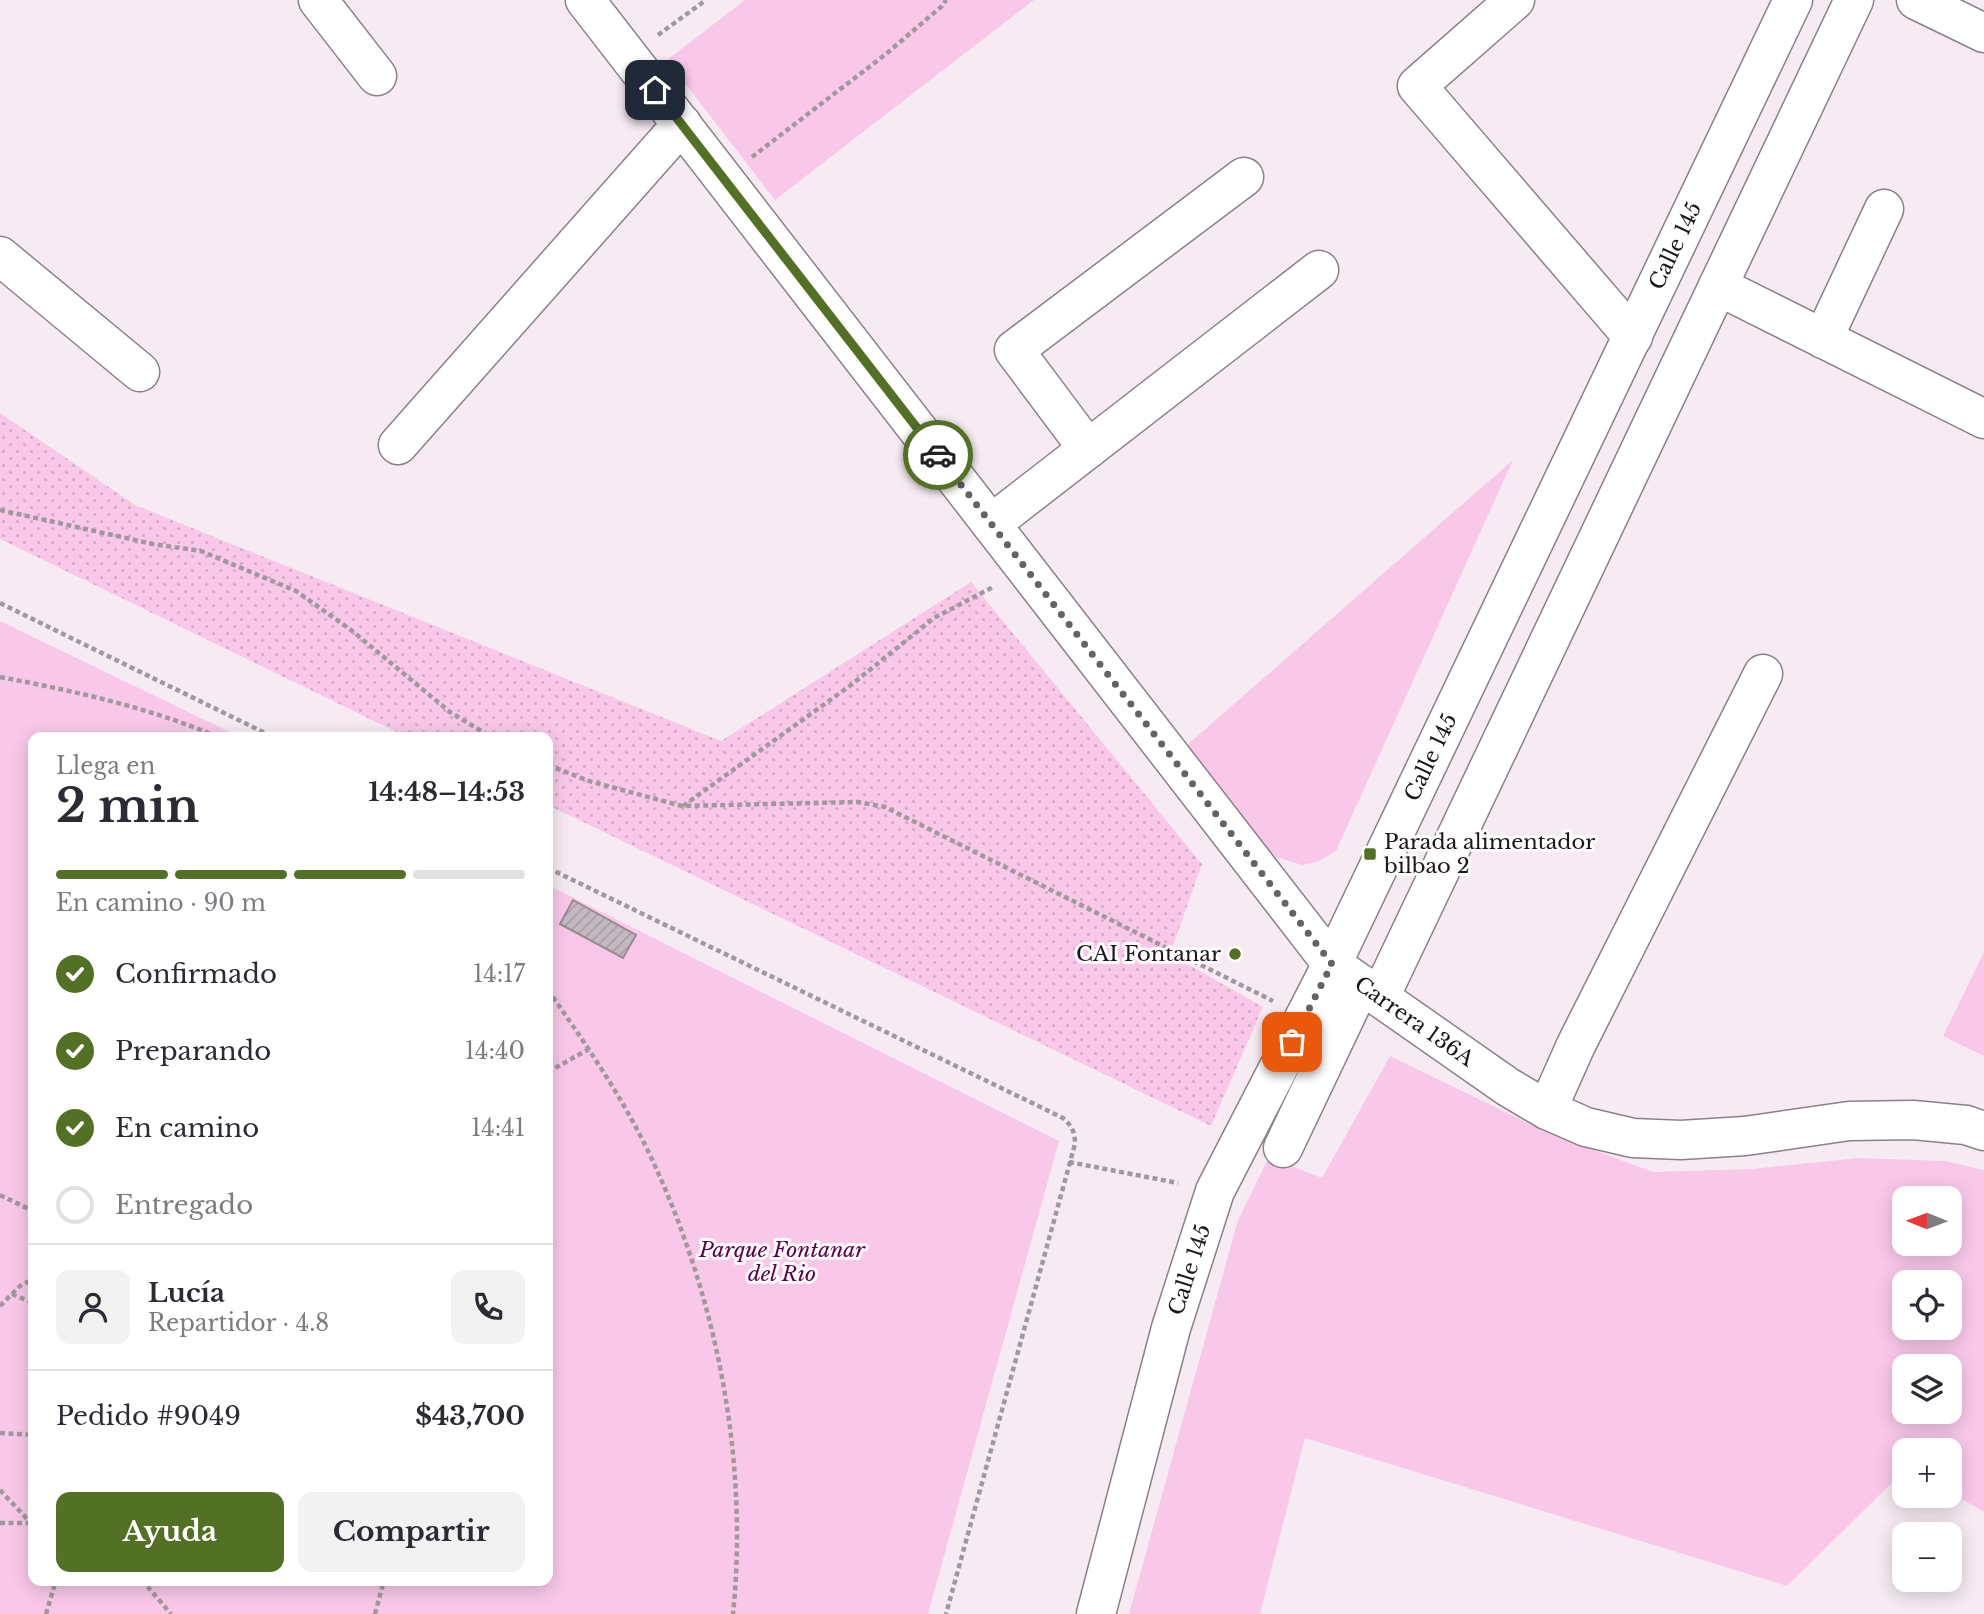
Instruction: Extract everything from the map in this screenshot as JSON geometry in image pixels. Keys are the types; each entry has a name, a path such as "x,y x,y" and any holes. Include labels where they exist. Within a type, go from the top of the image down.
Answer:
{"street":[{"path":"318,0 377,75"},
{"name":"Carrera 136A","path":"585,0 991,524 1358,981 1508,1087 1547,1110 1586,1127 1633,1138 1681,1140 1745,1136 1849,1121 1913,1120 1966,1125 1984,1131"},
{"path":"1515,0 1417,86 1633,337"},
{"name":"Calle 145","path":"1358,981 1633,337 1793,0"},
{"name":"Calle 145","path":"1096,1614 1171,1328 1215,1191 1305,1017 1358,981 1718,286 1854,0"},
{"path":"1916,0 1984,33"},
{"path":"398,445 682,124"},
{"path":"1088,449 1014,350 1244,177"},
{"path":"1823,339 1884,209"},
{"path":"0,256 141,372"},
{"path":"991,524 1319,270"},
{"path":"1718,286 1984,419"},
{"path":"1547,1110 1576,1045 1763,674"},
{"path":"1283,1148 1358,981"}],"path":[{"path":"629,56 706,0"},
{"path":"724,179 886,54 946,0"},
{"path":"0,510 153,544 201,551 296,591 351,630 450,712 483,732"},
{"path":"682,806 851,685 934,618 1027,569"},
{"path":"0,603 263,732"},
{"path":"0,677 64,689 145,710 204,732"},
{"path":"553,767 589,781 682,806 858,802 885,807 1305,1017"},
{"path":"553,871 1063,1118 1071,1125 1075,1134 1074,1144 946,1614"},
{"path":"553,997 618,1094 649,1152 677,1218 701,1287 720,1365 730,1434 736,1516 733,1614"},
{"path":"553,1071 589,1049"},
{"path":"1069,1162 1215,1191"},
{"path":"0,1195 28,1209"},
{"path":"0,1306 28,1283"},
{"path":"12,1294 28,1301"},
{"path":"0,1433 28,1435"},
{"path":"0,1490 28,1519"},
{"path":"0,1523 28,1522"},
{"path":"46,1614 54,1586"},
{"path":"147,1586 171,1614"},
{"path":"375,1614 382,1586"}],"green space":[{"path":"745,0 1034,0 775,200 667,60"},
{"path":"0,413 135,505 721,741 971,582 1202,864 1170,954 1263,1007 1211,1126 553,807 553,732 397,732 0,539"},
{"path":"1513,460 1336,851 1319,861 1302,865 1264,853 1187,745"},
{"name":"Parque Fontanar del Rio","path":"0,621 230,732 28,732 28,1586 553,1586 553,888 1059,1141 928,1614 0,1614"},
{"path":"1984,952 1984,1056 1943,1036"},
{"path":"1390,1056 1551,1134 1653,1172 1752,1169 1858,1158 1945,1161 1984,1170 1984,1512 1962,1499 1962,1438 1892,1438 1892,1483 1787,1586 1305,1438 1260,1614 1129,1614 1238,1220 1269,1157 1322,1178"}],"building":[{"path":"573,900 636,935 623,958 560,924"}],"way so far":[{"path":"938,455 1332,964 1292,1042"}],"place":[{"name":"Parada alimentador bilbao 2","path":"1370,854"},
{"name":"CAI Fontanar","path":"1235,954"}],"route":[{"path":"655,90 938,455"}]}
